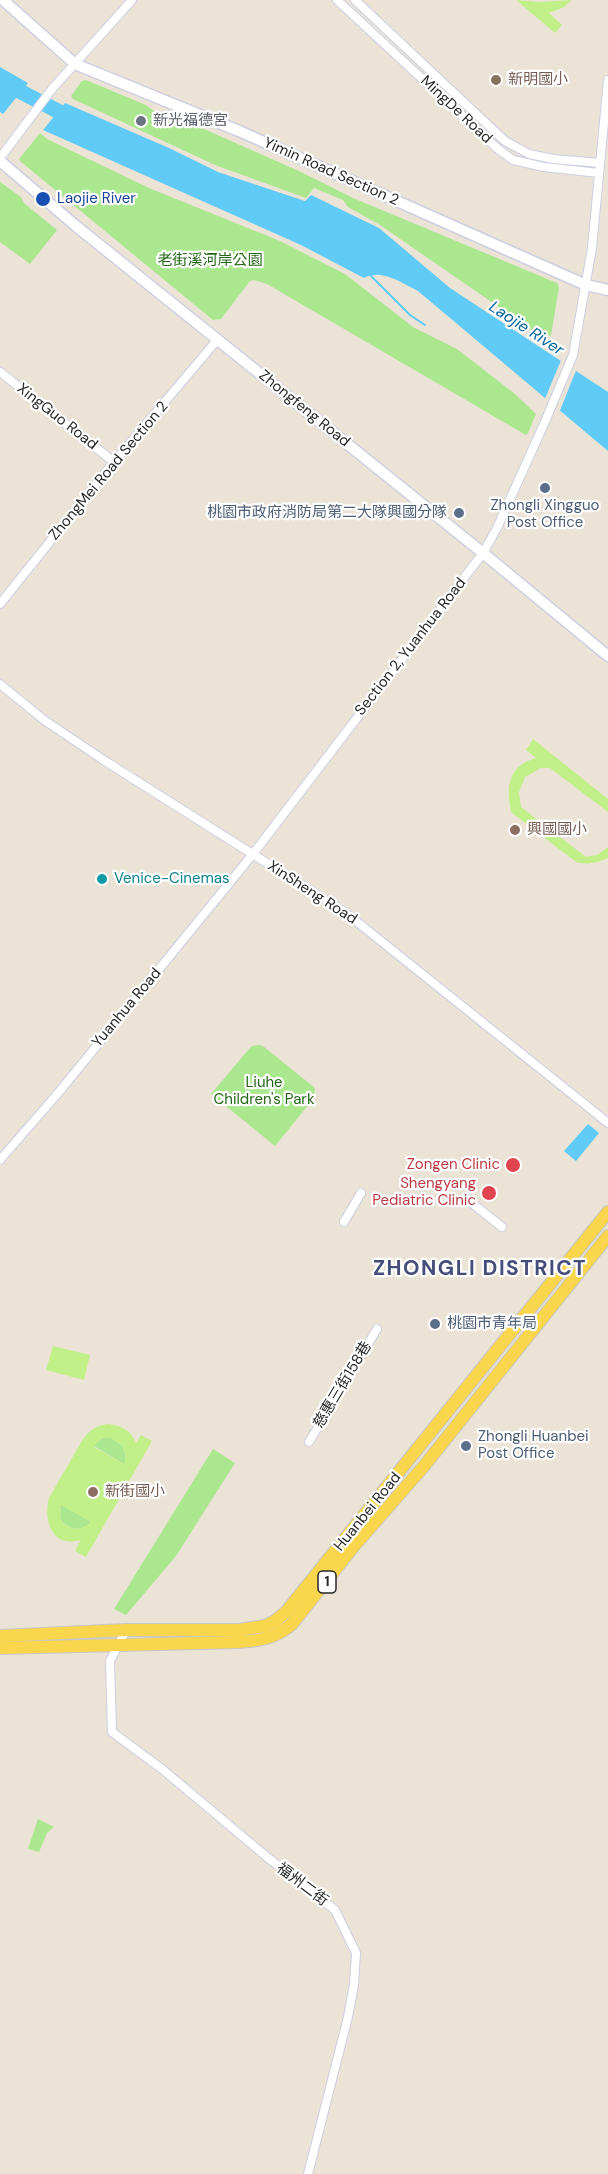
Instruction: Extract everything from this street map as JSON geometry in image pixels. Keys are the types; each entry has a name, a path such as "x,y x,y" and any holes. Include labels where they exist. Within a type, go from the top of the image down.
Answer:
{"main road":[{"name":"Yimin Road Section 2","path":"3,0 75,64 239,131 586,285 608,290"},
{"name":"Zhongfeng Road","path":"0,160 67,219 608,656"},
{"name":"Huanbei Road","path":"0,1636 126,1630 239,1630 265,1626 275,1621 286,1612 608,1212"},
{"name":"Huanbei Road","path":"0,1648 260,1641 280,1634 311,1602 354,1546 424,1466 608,1236"}],"street":[{"path":"0,160 52,89 132,0"},
{"name":"MingDe Road","path":"337,0 498,149 513,159 544,167 599,173"},
{"name":"MingDe Road","path":"355,0 505,141 530,154 553,159 600,163"},
{"path":"586,285 592,248 608,80"},
{"name":"Section 2, Yuanhua Road","path":"253,854 483,553 497,528 573,355 586,285"},
{"name":"ZhongMei Road Section 2","path":"0,604 114,462 218,339"},
{"name":"XingGuo Road","path":"0,372 114,462"},
{"name":"XinSheng Road","path":"0,684 44,720 346,913 608,1123"},
{"name":"Yuanhua Road","path":"0,1160 59,1092 253,854"},
{"path":"344,1222 360,1193"},
{"path":"468,1200 502,1227"},
{"path":"560,1272 571,1281"},
{"name":"慈惠三街158巷","path":"309,1442 377,1329"},
{"path":"464,1392 475,1401"},
{"path":"117,1646 126,1630"},
{"name":"福州二街","path":"117,1646 110,1661 112,1732 162,1769 267,1857 335,1910 356,1953 354,1984 348,2017 308,2174"}],"green space":[{"path":"516,0 539,2 572,0 564,7 549,13 562,25 555,33"},
{"path":"86,80 146,105 163,118 204,129 353,198 557,283 559,287 551,336 532,330 380,225 348,207 343,200 314,188 306,198 215,165 73,99 71,96 82,81"},
{"name":"老街溪河岸公園","path":"40,133 47,139 149,188 280,241 345,274 413,327 457,349 515,394 536,414 528,433 526,435 267,284 250,281 221,319 213,320 20,161 19,159"},
{"path":"0,182 21,197 24,203 57,230 30,264 0,242"},
{"path":"533,739 608,799 608,812 550,768 541,768 525,777 519,792 521,807 586,857 597,855 608,847 608,858 592,863 576,862 511,812 509,786 511,778 520,766 536,758 526,750"},
{"name":"Liuhe Children's Park","path":"259,1045 315,1088 314,1098 275,1146 211,1094 249,1049"},
{"path":"53,1346 90,1355 84,1380 46,1370"},
{"path":"109,1424 126,1430 136,1443 141,1435 152,1441 86,1557 75,1551 81,1540 63,1540 52,1531 47,1507 49,1498 83,1439 95,1428","holes":["104,1438 111,1438 123,1446 126,1458 124,1464 94,1447","61,1505 91,1522 78,1529 66,1526 60,1518"]},
{"path":"104,1438 111,1438 123,1446 126,1459 124,1464 94,1446"},
{"path":"213,1449 235,1463 176,1556 126,1615 114,1609"},
{"path":"61,1504 91,1522 79,1529 67,1526 60,1518"},
{"path":"38,1819 54,1827 47,1833 39,1852 28,1849"}],"water":[{"path":"0,67 28,83 3,114 0,112"},
{"path":"65,103 218,172 305,201 311,195 379,228 450,288 608,392 608,451 418,291 384,276 371,275 364,278 301,245 43,130"},
{"path":"588,1124 599,1133 576,1161 564,1151"}],"pier":[{"path":"562,358 577,368 559,413 544,401"}],"waterway":[{"name":"Laojie River","path":"0,81 75,120"},
{"path":"368,273 410,315 425,325"}],"place":[{"name":"新明國小","path":"496,80"},
{"name":"新光福德宮","path":"141,121"},
{"name":"Laojie River","path":"43,199"},
{"name":"Zhongli Xingguo Post Office","path":"545,488"},
{"name":"桃園市政府消防局第二大隊興國分隊","path":"459,513"},
{"name":"興國國小","path":"515,830"},
{"name":"Venice-Cinemas","path":"102,879"},
{"name":"Zongen Clinic","path":"513,1165"},
{"name":"Shengyang Pediatric Clinic","path":"489,1193"},
{"name":"桃園市青年局","path":"435,1324"},
{"name":"Zhongli Huanbei Post Office","path":"466,1446"},
{"name":"新街國小","path":"93,1492"}],"district":[{"name":"ZHONGLI DISTRICT","path":"480,1269"}]}
